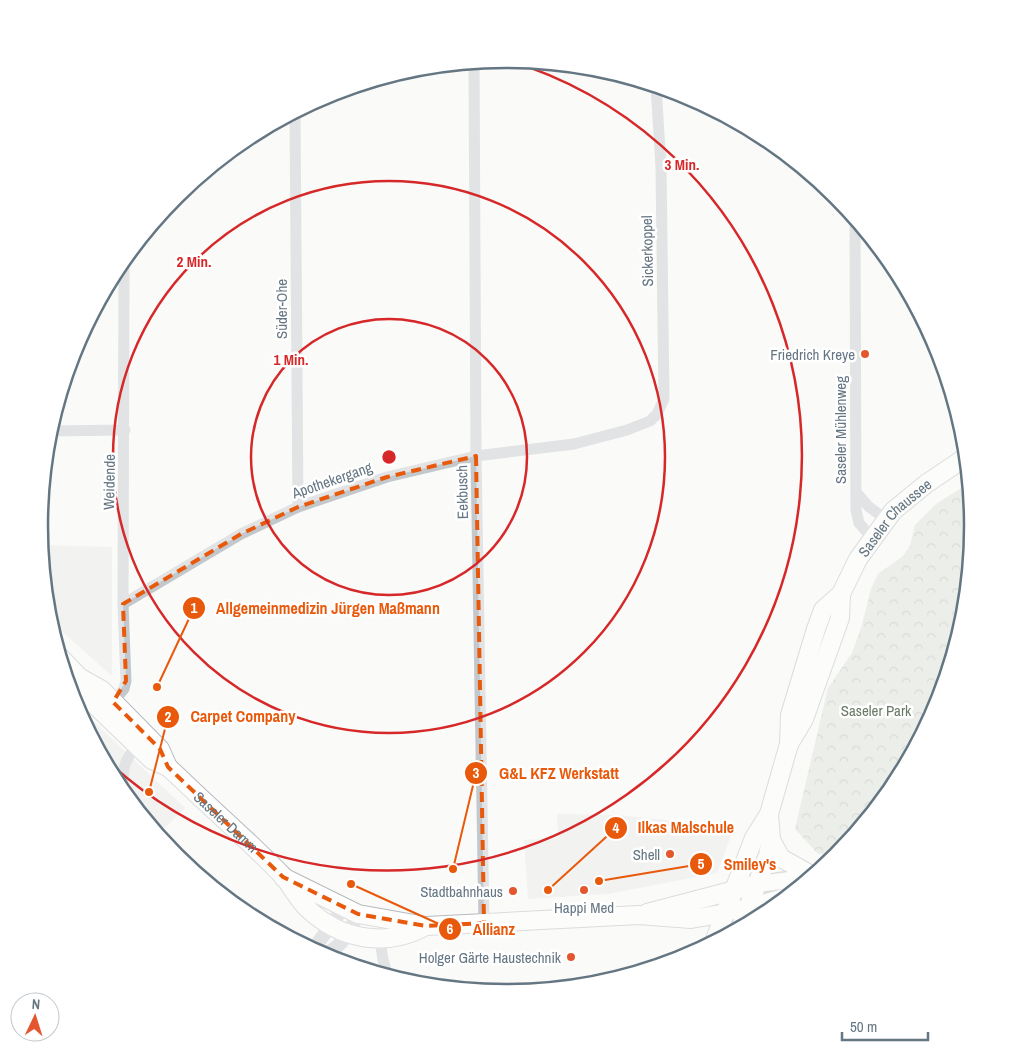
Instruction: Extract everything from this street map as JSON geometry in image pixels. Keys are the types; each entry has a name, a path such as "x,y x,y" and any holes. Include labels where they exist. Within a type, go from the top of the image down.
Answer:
{"main road":[{"name":"Saseler Chaussee","path":"718,932 754,838 769,814 788,744 804,720 840,618 841,594 858,558 885,519 926,484 960,461"},
{"name":"Saseler Damm","path":"70,668 79,677 91,701 152,760 168,767 283,877 306,907 331,925 349,933 380,939 407,936 426,926"},
{"name":"Saseler Damm","path":"79,677 102,690 160,749 168,767"},
{"name":"Saseler Chaussee","path":"746,916 771,840 769,814"},
{"path":"771,840 774,850 781,858 806,873"},
{"name":"Saseler Damm","path":"283,877 350,911 426,926"},
{"path":"639,915 735,889 800,878"},
{"path":"426,926 639,915 691,919 726,913 769,902"}],"street":[{"name":"Eekbusch","path":"474,68 476,456 484,923"},
{"name":"Sickerkoppel","path":"656,93 661,176 664,399 657,414"},
{"name":"Süder-Ohe","path":"295,119 298,507"},
{"name":"Saseler Mühlenweg","path":"855,229 856,510 859,523 872,538"},
{"name":"Weidende","path":"113,702 124,689 126,682 123,604 125,430 123,274"},
{"name":"Apothekergang","path":"123,604 241,534 298,507 387,476 476,456 574,444 627,430 650,421 657,414"},
{"path":"57,431 125,430"},
{"name":"Saseler Mühlenweg","path":"856,492 885,519"},
{"path":"123,779 126,758 137,746"},
{"path":"318,944 331,925 350,911"},
{"path":"333,951 349,933 350,911"},
{"path":"380,939 386,969"}],"highlighted area":[{"path":"476,456 484,923 426,926 358,914 283,877 168,767 160,749 113,702 126,681 123,604 241,534 298,507 387,477"}],"shaded area":[{"path":"48,545 112,547 112,676 59,629 51,586"},
{"path":"90,718 185,808 163,830 125,781"},
{"path":"557,814 618,815 734,827 717,873 608,894 528,899 524,840 558,838"}],"green space":[{"name":"Saseler Park","path":"963,487 964,556 961,586 949,645 940,673 917,729 887,781 851,828 826,854 818,854 795,829 828,688 852,653 861,628 871,589 878,574 903,556 910,546 915,525 936,504"}],"place":[{"name":"Friedrich Kreye","path":"865,354"},
{"name":"Allgemeinmedizin Jürgen Maßmann","path":"157,687"},
{"name":"Carpet Company","path":"149,792"},
{"name":"Shell","path":"670,854"},
{"name":"G&L KFZ Werkstatt","path":"453,869"},
{"name":"Smiley's","path":"599,881"},
{"name":"Allianz","path":"351,884"},
{"name":"Ilkas Malschule","path":"548,890"},
{"name":"Happi Med","path":"584,890"},
{"name":"Stadtbahnhaus","path":"513,891"},
{"name":"Holger Gärte Haustechnik","path":"571,957"}]}
